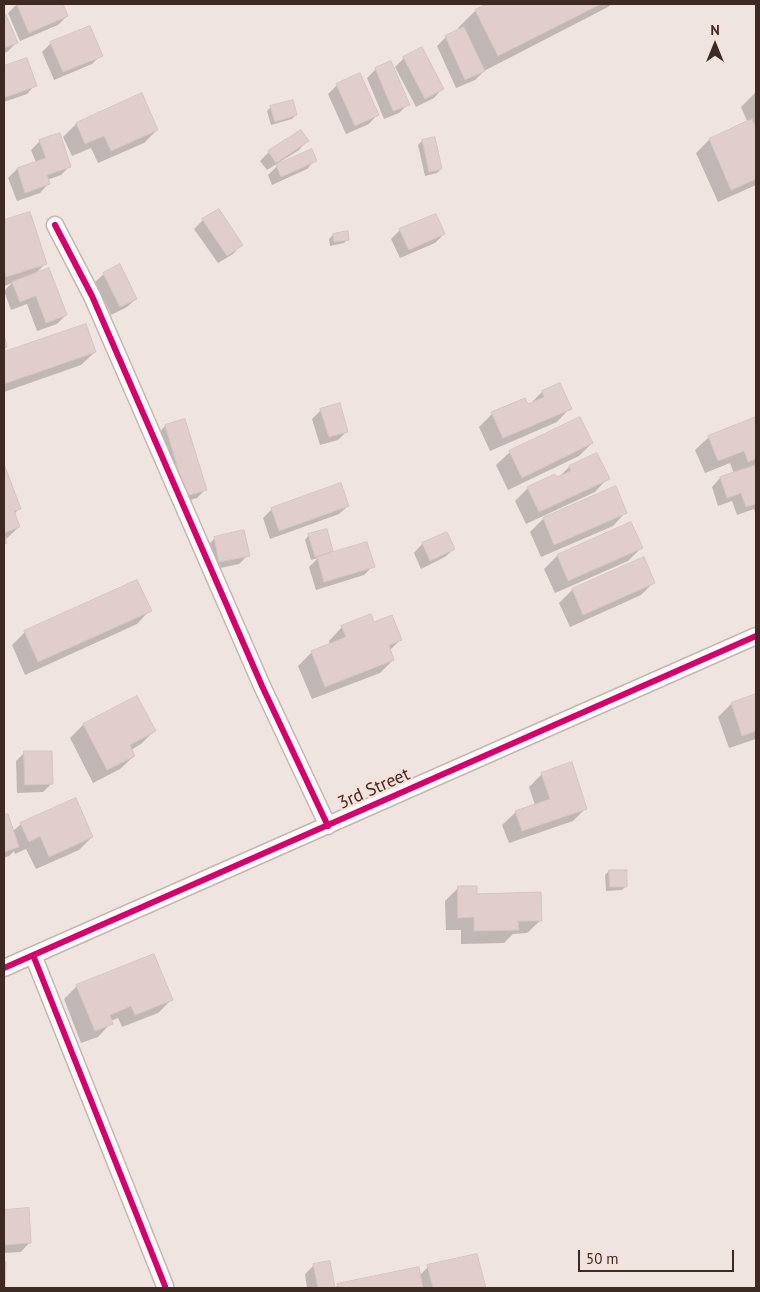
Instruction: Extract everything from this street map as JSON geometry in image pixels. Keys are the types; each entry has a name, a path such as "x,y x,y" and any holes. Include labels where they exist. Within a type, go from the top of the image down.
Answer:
{"street":[{"path":"55,225 92,296 262,686 328,826"},
{"name":"3rd Street","path":"4,968 756,636"},
{"path":"33,955 165,1286"}],"building":[{"path":"17,4 63,4 68,16 29,33"},
{"path":"487,4 601,4 498,56 475,10"},
{"path":"6,15 18,43 4,48 4,16"},
{"path":"90,26 103,56 63,72 50,42"},
{"path":"464,27 485,71 465,80 445,36"},
{"path":"422,47 444,89 425,99 403,57"},
{"path":"27,58 37,86 4,98 4,66"},
{"path":"391,61 410,105 393,111 375,68"},
{"path":"360,73 379,115 355,126 336,84"},
{"path":"142,93 158,130 111,151 104,136 85,144 76,123"},
{"path":"293,100 297,115 275,122 270,106"},
{"path":"752,119 756,128 756,179 731,190 709,139"},
{"path":"301,130 309,141 276,163 268,151"},
{"path":"60,133 71,167 47,175 50,184 25,193 17,168 46,158 39,140"},
{"path":"435,137 442,169 429,172 422,140"},
{"path":"312,149 317,161 281,177 276,165"},
{"path":"219,209 243,245 227,256 202,219"},
{"path":"30,212 47,264 6,277 4,269 4,220"},
{"path":"436,214 445,234 409,250 399,229"},
{"path":"348,231 349,240 334,242 333,234"},
{"path":"120,264 137,299 120,307 103,273"},
{"path":"49,268 67,315 46,323 36,296 20,302 12,282"},
{"path":"86,324 96,352 4,384 4,352"},
{"path":"4,334 7,347 4,348"},
{"path":"560,383 572,409 503,438 491,412 525,398 528,404 544,397 542,391"},
{"path":"340,403 348,432 329,437 320,409"},
{"path":"580,417 593,443 522,478 509,451"},
{"path":"756,417 756,459 748,462 744,451 718,461 708,436"},
{"path":"185,419 207,490 186,496 165,425"},
{"path":"597,453 610,479 539,512 527,487 555,474 557,477 571,471 569,466"},
{"path":"4,464 21,509 14,511 20,527 4,533"},
{"path":"756,465 756,504 746,507 741,493 727,498 720,477"},
{"path":"341,483 349,506 279,531 271,508"},
{"path":"616,486 627,513 554,545 543,518"},
{"path":"631,522 643,548 568,581 557,555"},
{"path":"327,529 333,551 315,557 308,534"},
{"path":"244,530 250,556 219,562 214,537"},
{"path":"447,532 455,549 430,561 422,543"},
{"path":"4,533 7,543 4,544"},
{"path":"367,542 375,567 324,582 317,557"},
{"path":"644,557 655,583 583,615 572,589"},
{"path":"137,580 152,611 38,662 24,631"},
{"path":"371,614 374,622 392,615 402,640 389,645 394,660 325,687 311,651 346,637 341,626"},
{"path":"756,694 756,731 742,736 731,703"},
{"path":"137,696 156,731 130,745 135,756 107,770 83,724"},
{"path":"24,751 52,751 53,784 25,785"},
{"path":"572,762 587,809 522,831 515,811 550,799 541,773"},
{"path":"76,798 93,837 49,857 40,836 29,842 20,823"},
{"path":"8,814 19,847 4,852 4,815"},
{"path":"609,870 627,870 627,887 610,887"},
{"path":"458,886 477,886 477,894 541,892 542,921 518,921 519,930 474,931 474,917 458,918"},
{"path":"154,954 173,1000 135,1015 131,1006 110,1015 113,1024 95,1031 76,985"},
{"path":"29,1208 31,1243 4,1245 4,1210"},
{"path":"477,1254 486,1288 433,1288 427,1265"},
{"path":"330,1261 335,1288 318,1288 313,1264"},
{"path":"4,1262 6,1262 5,1288 4,1288"},
{"path":"419,1267 423,1288 338,1288 337,1284"}],"cycle path":[{"path":"55,225 92,296 262,686 328,826"},
{"path":"4,968 756,636"},
{"path":"33,955 165,1286"}]}
